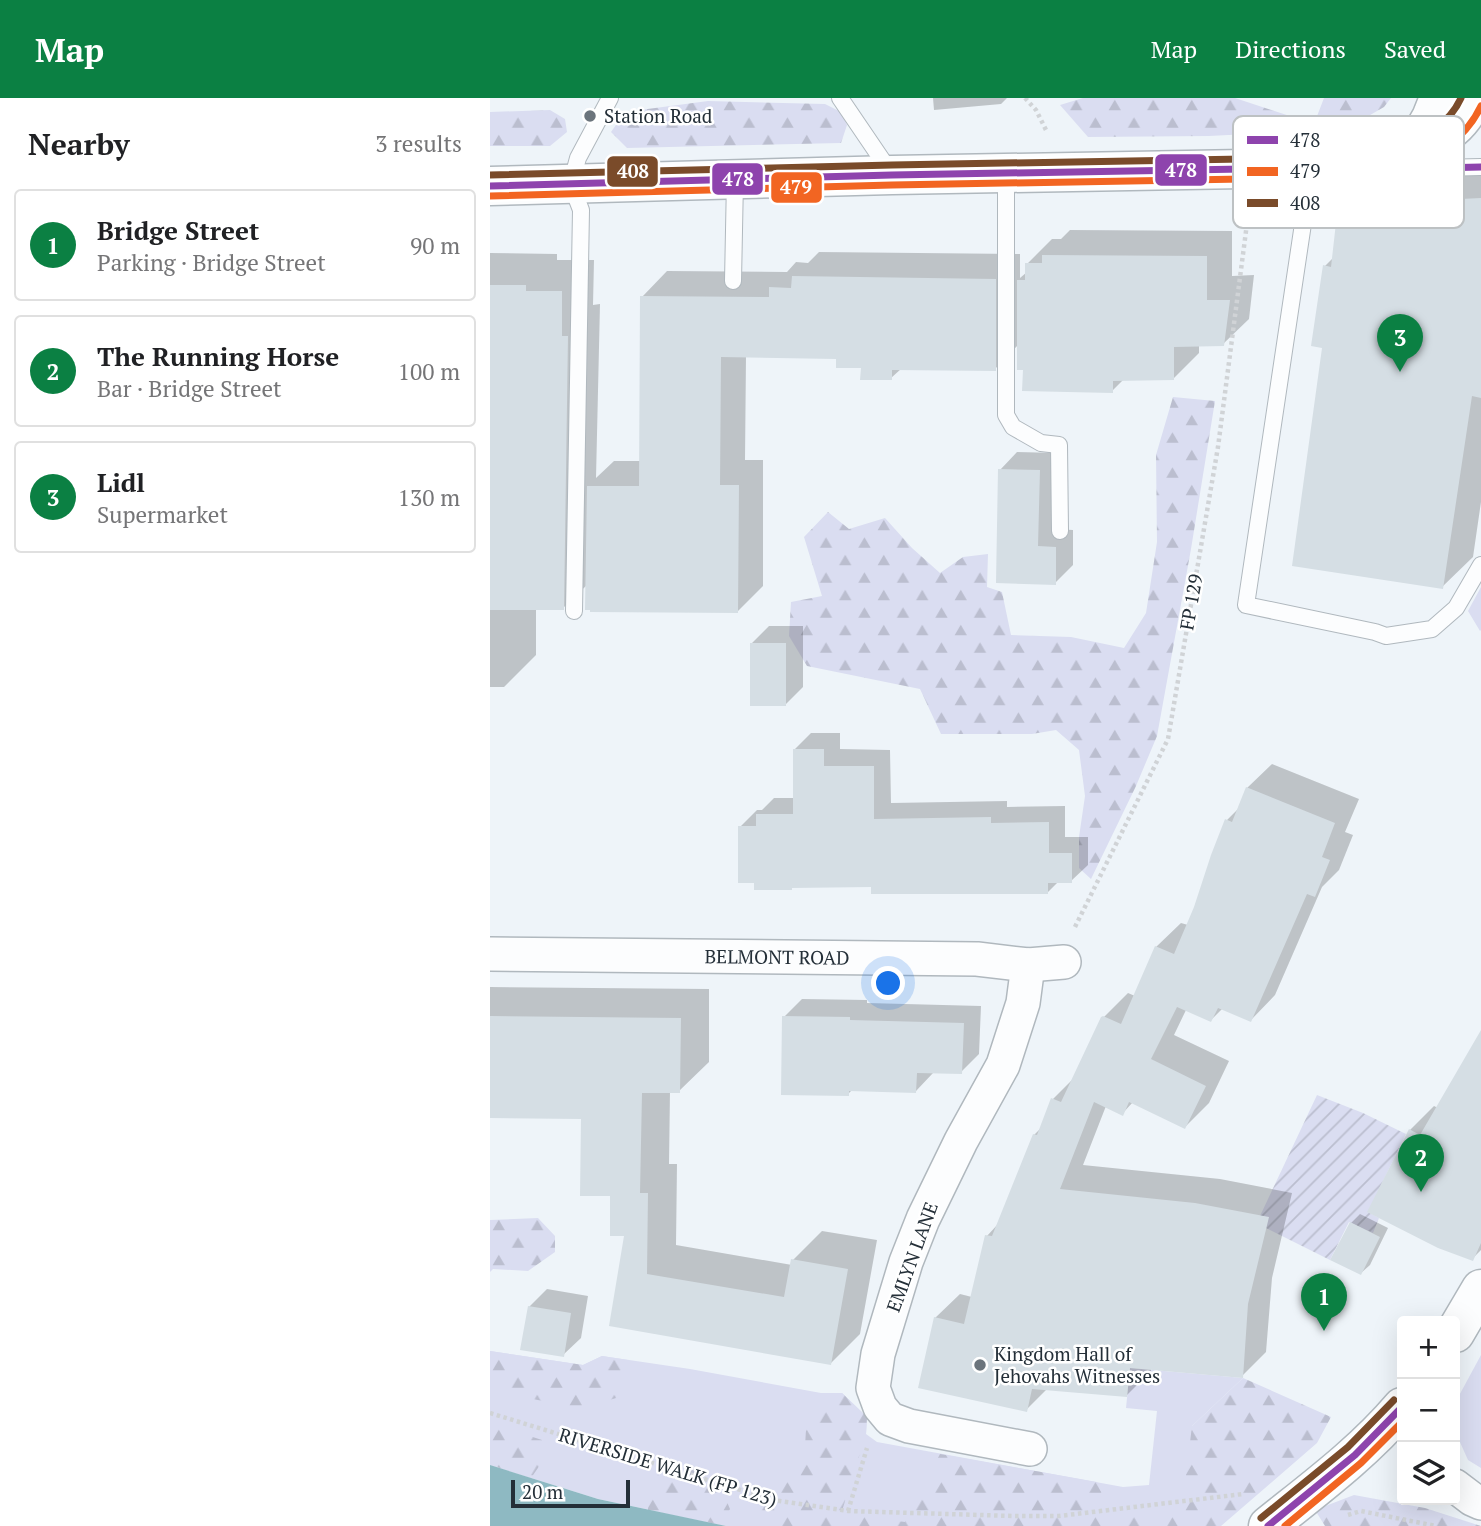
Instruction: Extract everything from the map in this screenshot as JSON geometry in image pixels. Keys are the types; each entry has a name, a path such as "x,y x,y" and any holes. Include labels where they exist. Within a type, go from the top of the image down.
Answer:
{"main road":[{"path":"1464,116 1473,98"},
{"path":"490,186 1233,169"},
{"path":"1460,1325 1481,1289"},
{"path":"1268,1526 1397,1422"}],"street":[{"name":"BELMONT ROAD","path":"490,954 977,959 1027,965 1064,962"},
{"name":"EMLYN LANE","path":"880,1407 873,1388 878,1354 906,1262 950,1163 1003,1065 1023,1003 1027,965"},
{"path":"880,1407 890,1419 909,1426 1030,1449"},
{"path":"1460,1490 1481,1503"}],"lane":[{"path":"574,611 581,210 570,184 578,158 610,98"},
{"path":"840,98 892,175"},
{"path":"1006,173 1006,415 1013,427 1041,443 1059,445 1060,531"},
{"path":"733,281 735,180"},
{"path":"1302,228 1246,605 1386,636 1432,629 1456,608 1481,565"}],"path":[{"path":"1025,98 1036,110 1050,139"},
{"name":"FP 129","path":"1027,965 1072,934 1168,739 1217,447 1246,228"},
{"path":"848,1511 880,1407"},
{"name":"RIVERSIDE WALK (FP 123)","path":"490,1413 773,1500 848,1511 1059,1516 1243,1494"},
{"path":"1336,1518 1361,1511 1436,1526"}],"green space":[{"path":"1083,98 1235,98 1290,116 1233,116 1233,135 1088,137 1060,105"},
{"path":"1324,98 1391,98 1384,107 1368,116 1317,116"},
{"path":"708,101 825,104 841,112 847,125 841,143 627,148 611,132 625,112"},
{"path":"550,110 565,119 567,132 550,146 490,146 490,112"},
{"path":"1173,397 1215,401 1191,549 1157,736 1091,879 1079,868 1079,837 1085,796 1079,750 1056,730 1032,734 941,734 920,689 807,666 789,636 791,602 822,596 804,537 828,512 849,529 885,518 912,548 940,573 963,557 988,554 987,587 1002,592 1011,635 1071,637 1124,648 1146,613 1157,542 1156,455"},
{"path":"1481,587 1481,630 1480,631 1468,611"},
{"path":"1317,1095 1406,1134 1368,1212 1379,1218 1373,1233 1349,1222 1330,1260 1266,1228 1260,1216"},
{"path":"538,1218 555,1236 555,1252 528,1271 493,1269 490,1272 490,1220"},
{"path":"490,1351 583,1365 602,1356 821,1393 842,1393 867,1417 866,1434 877,1442 1123,1487 1149,1485 1157,1411 1126,1408 1130,1368 1243,1378 1192,1426 1221,1526 726,1526 598,1499 490,1465"},
{"path":"490,1351 583,1365 602,1356 628,1360 616,1398 581,1409 490,1390"},
{"path":"1481,1355 1481,1468 1468,1460 1460,1442 1460,1394"},
{"path":"1243,1378 1331,1417 1317,1443 1221,1526 757,1526 756,1511 764,1487 804,1465 806,1429 821,1394 842,1393 867,1417 866,1434 841,1514 905,1522 940,1454 1097,1482 1112,1517 1179,1512 1192,1426"},
{"path":"490,1423 542,1440 540,1465 531,1478 490,1465"},
{"path":"690,1460 712,1467 730,1509 721,1525 648,1510 646,1481"},
{"path":"1354,1495 1425,1508 1481,1526 1325,1526 1315,1510"}],"shaded area":[{"path":"490,1465 598,1499 726,1526 490,1526"}],"building":[{"path":"1481,198 1481,398 1472,396 1443,589 1292,566 1322,348 1311,346 1323,265 1331,267 1335,228 1464,228 1464,199"},
{"path":"1042,255 1207,256 1207,300 1230,300 1224,346 1174,347 1174,380 1113,381 1113,393 1022,391 1023,370 1017,370 1017,280 1025,280 1025,263 1042,263"},
{"path":"792,276 996,279 996,371 892,370 892,380 860,380 861,368 836,368 836,359 721,357 720,485 739,485 738,613 585,610 587,486 639,486 640,296 769,297 769,287 791,288"},
{"path":"490,285 526,285 526,291 562,291 562,336 568,336 564,610 490,610"},
{"path":"998,469 1040,470 1038,546 1056,547 1056,585 996,583"},
{"path":"750,643 786,643 786,706 750,706"},
{"path":"793,749 824,749 824,766 874,766 874,819 991,817 991,823 1049,822 1049,853 1072,853 1072,883 1048,883 1048,894 871,894 871,887 754,890 754,883 738,883 738,826 756,826 756,814 793,814"},
{"path":"1246,787 1335,823 1322,857 1330,860 1315,897 1307,894 1251,1022 1218,1008 1211,1022 1177,1007 1151,1059 1206,1086 1185,1129 1129,1102 1123,1116 1094,1102 1060,1189 1195,1203 1269,1217 1248,1304 1243,1378 1130,1368 1127,1397 1032,1389 1027,1412 918,1388 934,1317 964,1324 985,1235 992,1236 1033,1134 1037,1135 1051,1098 1061,1102 1101,1017 1121,1024 1155,946 1174,954 1225,819 1232,822"},
{"path":"490,1016 681,1018 680,1093 642,1093 640,1193 648,1193 647,1274 784,1297 791,1259 848,1269 831,1365 609,1326 624,1236 610,1236 610,1196 580,1196 581,1119 490,1118"},
{"path":"782,1016 964,1023 962,1074 917,1073 916,1093 849,1091 849,1096 781,1095"},
{"path":"1481,1030 1481,1243 1473,1261 1438,1248 1367,1212 1409,1129 1420,1135"},
{"path":"1350,1222 1380,1237 1361,1275 1330,1260"},
{"path":"528,1306 571,1313 564,1357 520,1350"}],"transit line":[{"name":"408","path":"1449,116 1461,98"},
{"name":"479","path":"1464,131 1481,106"},
{"name":"408","path":"490,175 1233,159"},
{"name":"478","path":"1464,167 1481,167"},
{"name":"478","path":"490,186 1233,169"},
{"name":"479","path":"490,196 1233,179"},
{"name":"408","path":"1261,1518 1348,1447 1394,1400"},
{"name":"478","path":"1268,1526 1355,1455 1397,1412"},
{"name":"479","path":"1285,1526 1361,1463 1397,1427"}],"place":[{"name":"Station Road","path":"590,116"},
{"name":"Lidl","path":"1400,372"},
{"name":"The Running Horse","path":"1421,1192"},
{"name":"Bridge Street","path":"1324,1331"},
{"name":"Kingdom Hall of Jehovahs Witnesses","path":"980,1365"}]}
